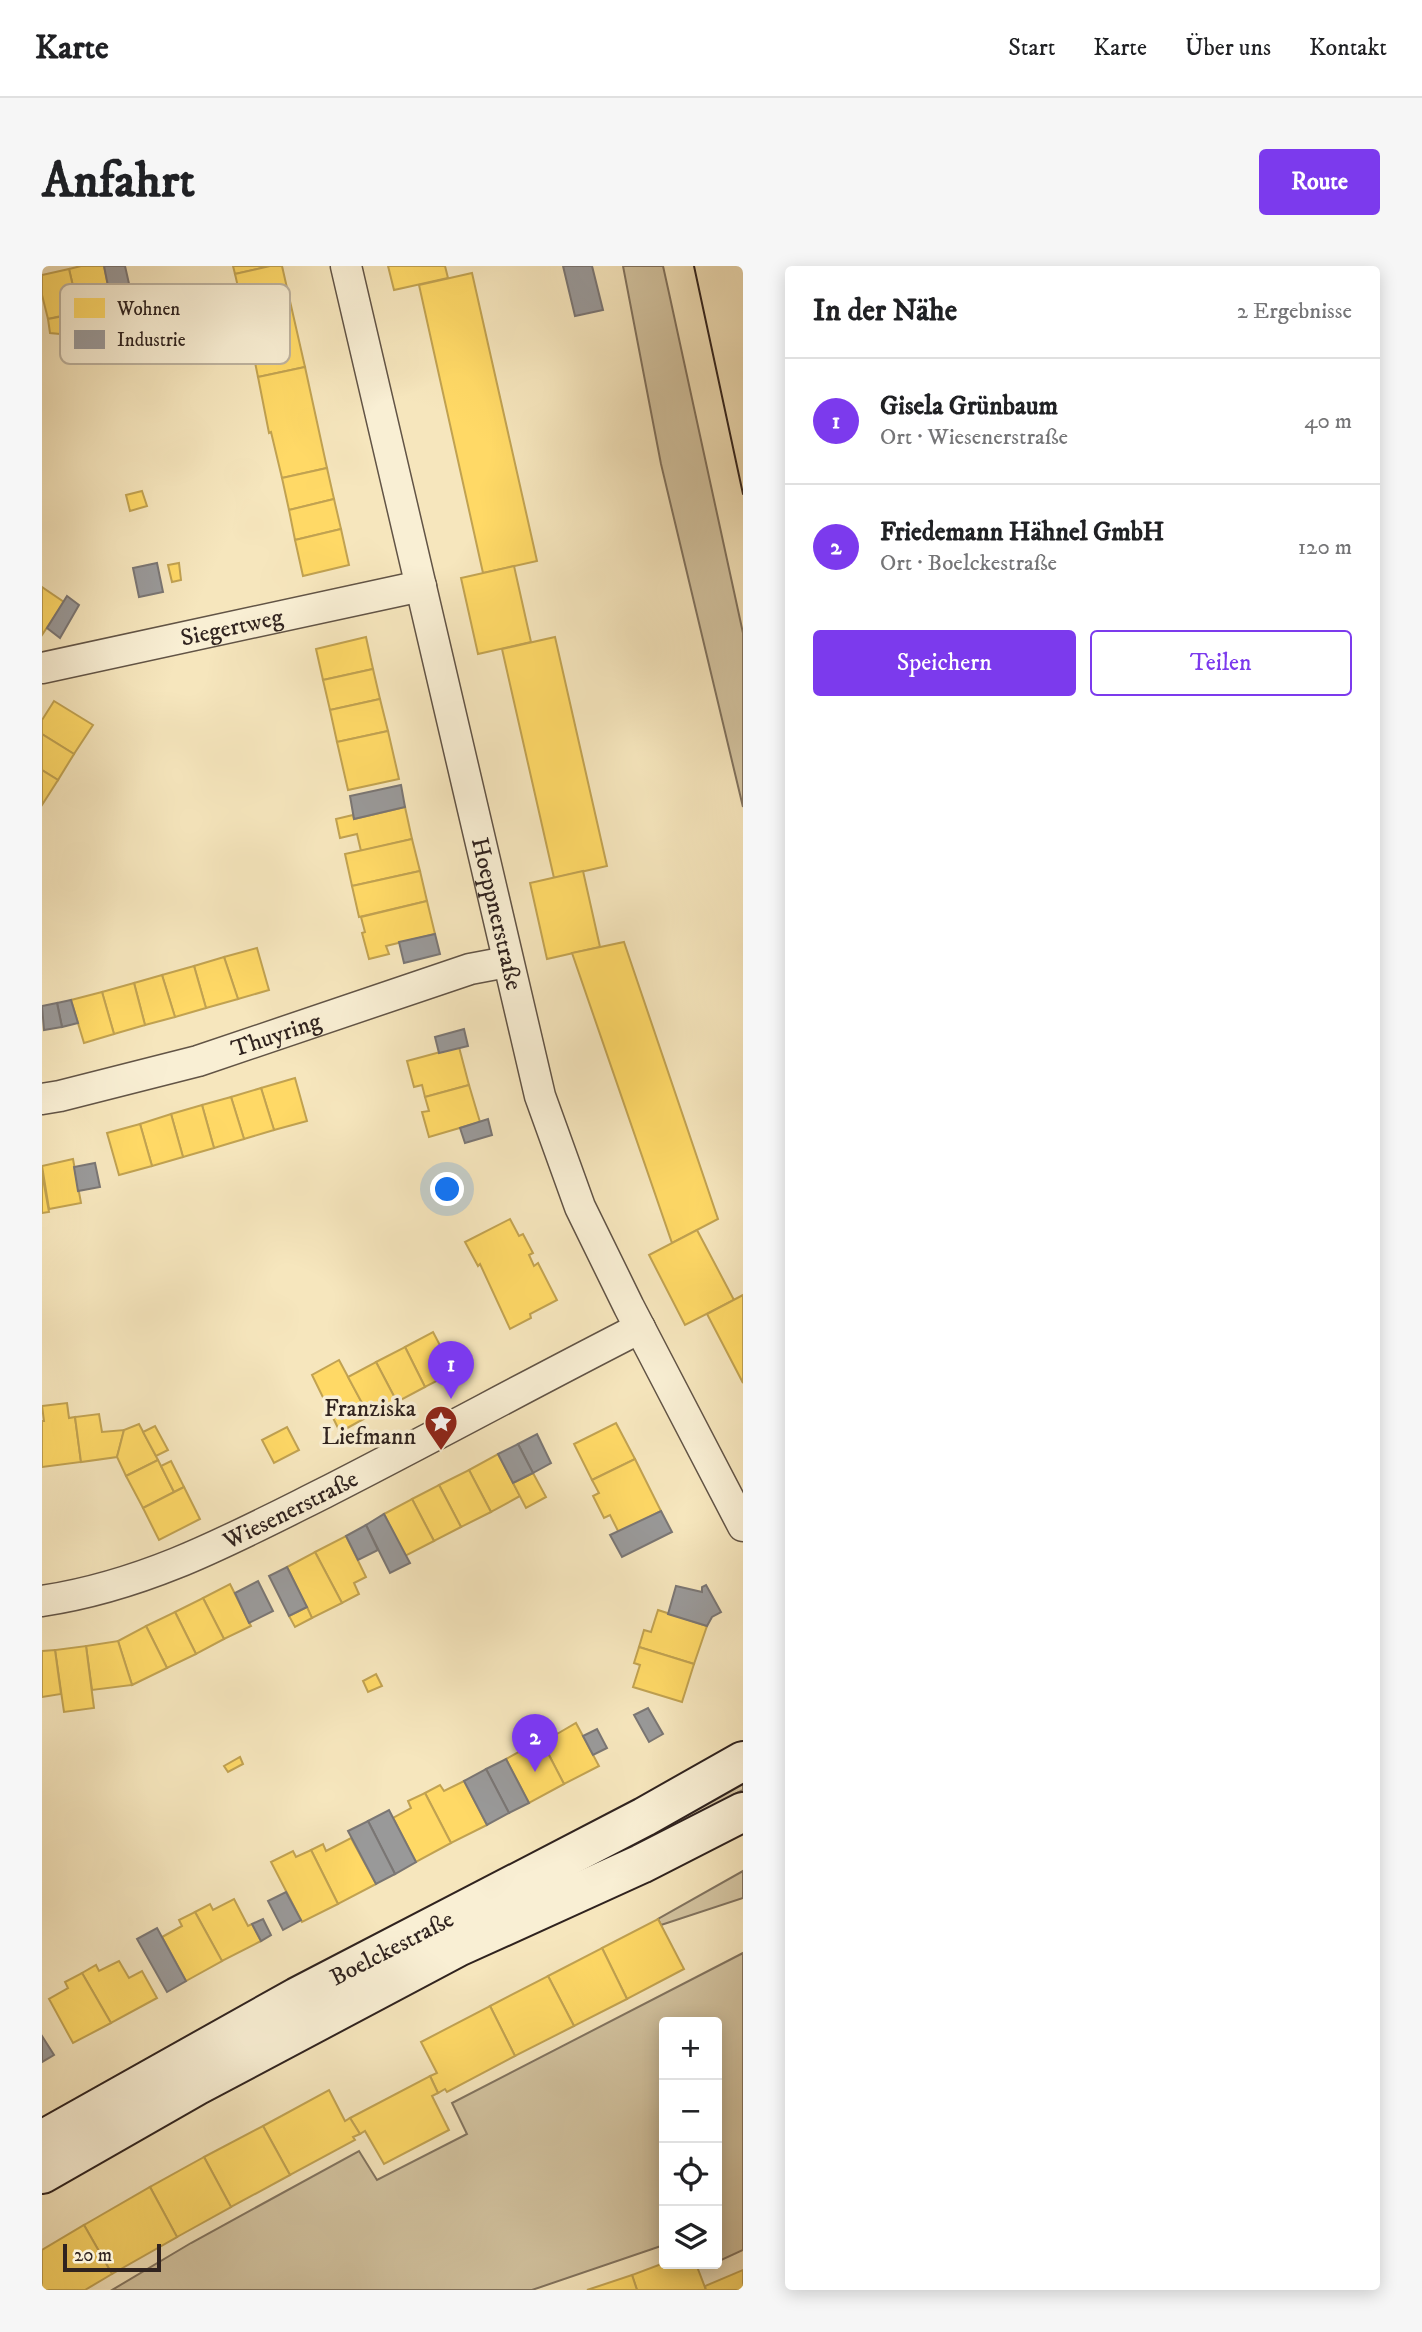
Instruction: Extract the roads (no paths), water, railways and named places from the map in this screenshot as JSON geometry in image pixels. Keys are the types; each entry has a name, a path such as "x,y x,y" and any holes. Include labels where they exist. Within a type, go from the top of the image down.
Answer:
{"main road":[{"name":"Boelckestraße","path":"42,2140 297,1997 644,1817 743,1761"},
{"name":"Boelckestraße","path":"42,2174 196,2086 458,1947 641,1864 743,1812"}],"street":[{"name":"Hoeppnerstraße","path":"346,266 540,1096 580,1208 743,1525"},
{"name":"Siegertweg","path":"42,668 421,586"},
{"name":"Thuyring","path":"42,1099 198,1061 470,968 507,962"},
{"name":"Wiesenerstraße","path":"42,1601 133,1580 239,1535 640,1328"}],"tram line":[{"path":"694,266 743,494"}],"place":[{"name":"Gisela Grünbaum","path":"451,1399"},
{"name":"Franziska Liefmann","path":"441,1452"},
{"name":"Friedemann Hähnel GmbH","path":"535,1772"}]}
